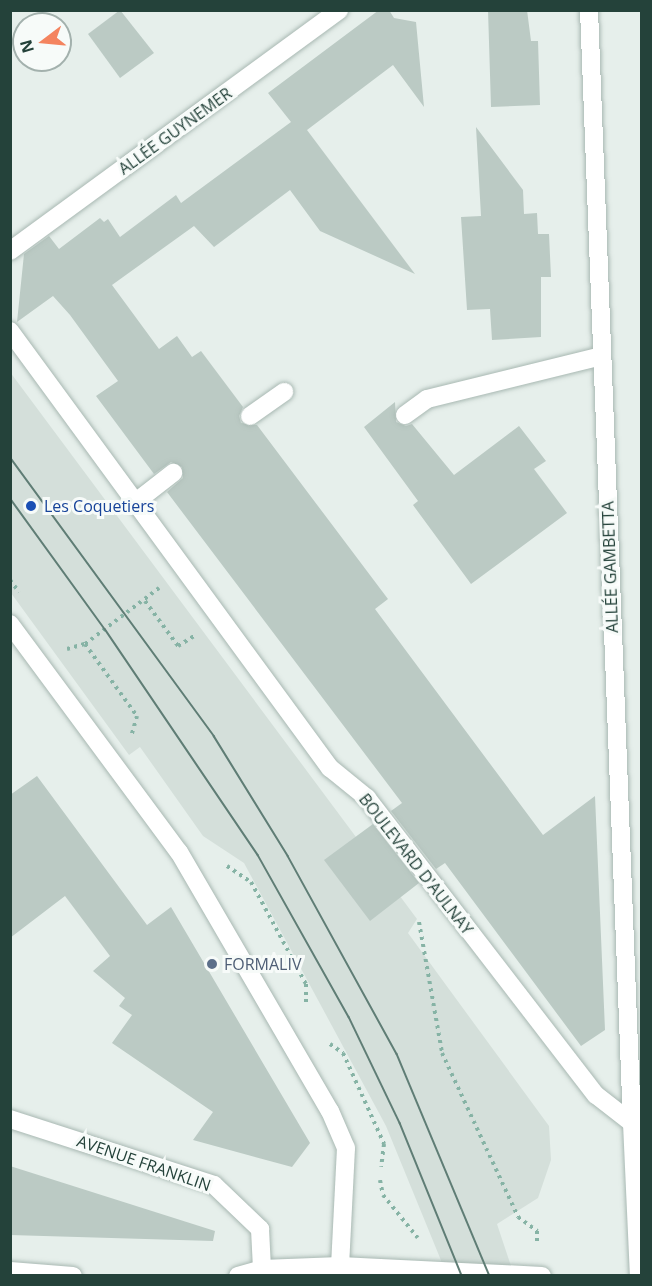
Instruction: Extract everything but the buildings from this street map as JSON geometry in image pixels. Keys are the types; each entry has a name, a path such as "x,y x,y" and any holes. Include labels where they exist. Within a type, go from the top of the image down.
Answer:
{"street":[{"name":"ALLÉE GUYNEMER","path":"10,251 339,10"},
{"name":"ALLÉE GAMBETTA","path":"589,10 632,1124"},
{"name":"BOULEVARD D'AULNAY","path":"10,331 137,501 330,768 367,798 596,1095 632,1124"},
{"path":"405,415 427,399 602,356"},
{"path":"250,416 284,392"},
{"path":"137,501 173,473"},
{"path":"10,624 179,852 330,1111 346,1148 340,1266"},
{"name":"AVENUE FRANKLIN","path":"10,1119 214,1185 260,1229 260,1272"},
{"path":"632,1124 639,1275"},
{"path":"237,1275 340,1266 542,1275"},
{"path":"10,1271 73,1275"}],"path":[{"path":"153,578 167,597"},
{"path":"73,645 85,644 145,601 155,591"},
{"path":"145,601 178,646 220,616"},
{"path":"188,625 202,644"},
{"path":"85,644 137,716 130,740"},
{"path":"419,919 442,1053 518,1217 537,1231"}],"shaded area":[{"path":"10,372 417,919 408,933 549,1126 551,1160 538,1198 497,1224 514,1275 447,1275 386,1126 244,863 203,836 140,747 129,755 11,593"}],"tram line":[{"path":"10,457 214,736 288,856 397,1054 490,1276"},
{"path":"10,498 105,629 258,855 349,1017 400,1123 462,1276"}],"place":[{"name":"Les Coquetiers","path":"31,506"},
{"name":"FORMALIV","path":"212,964"}]}
